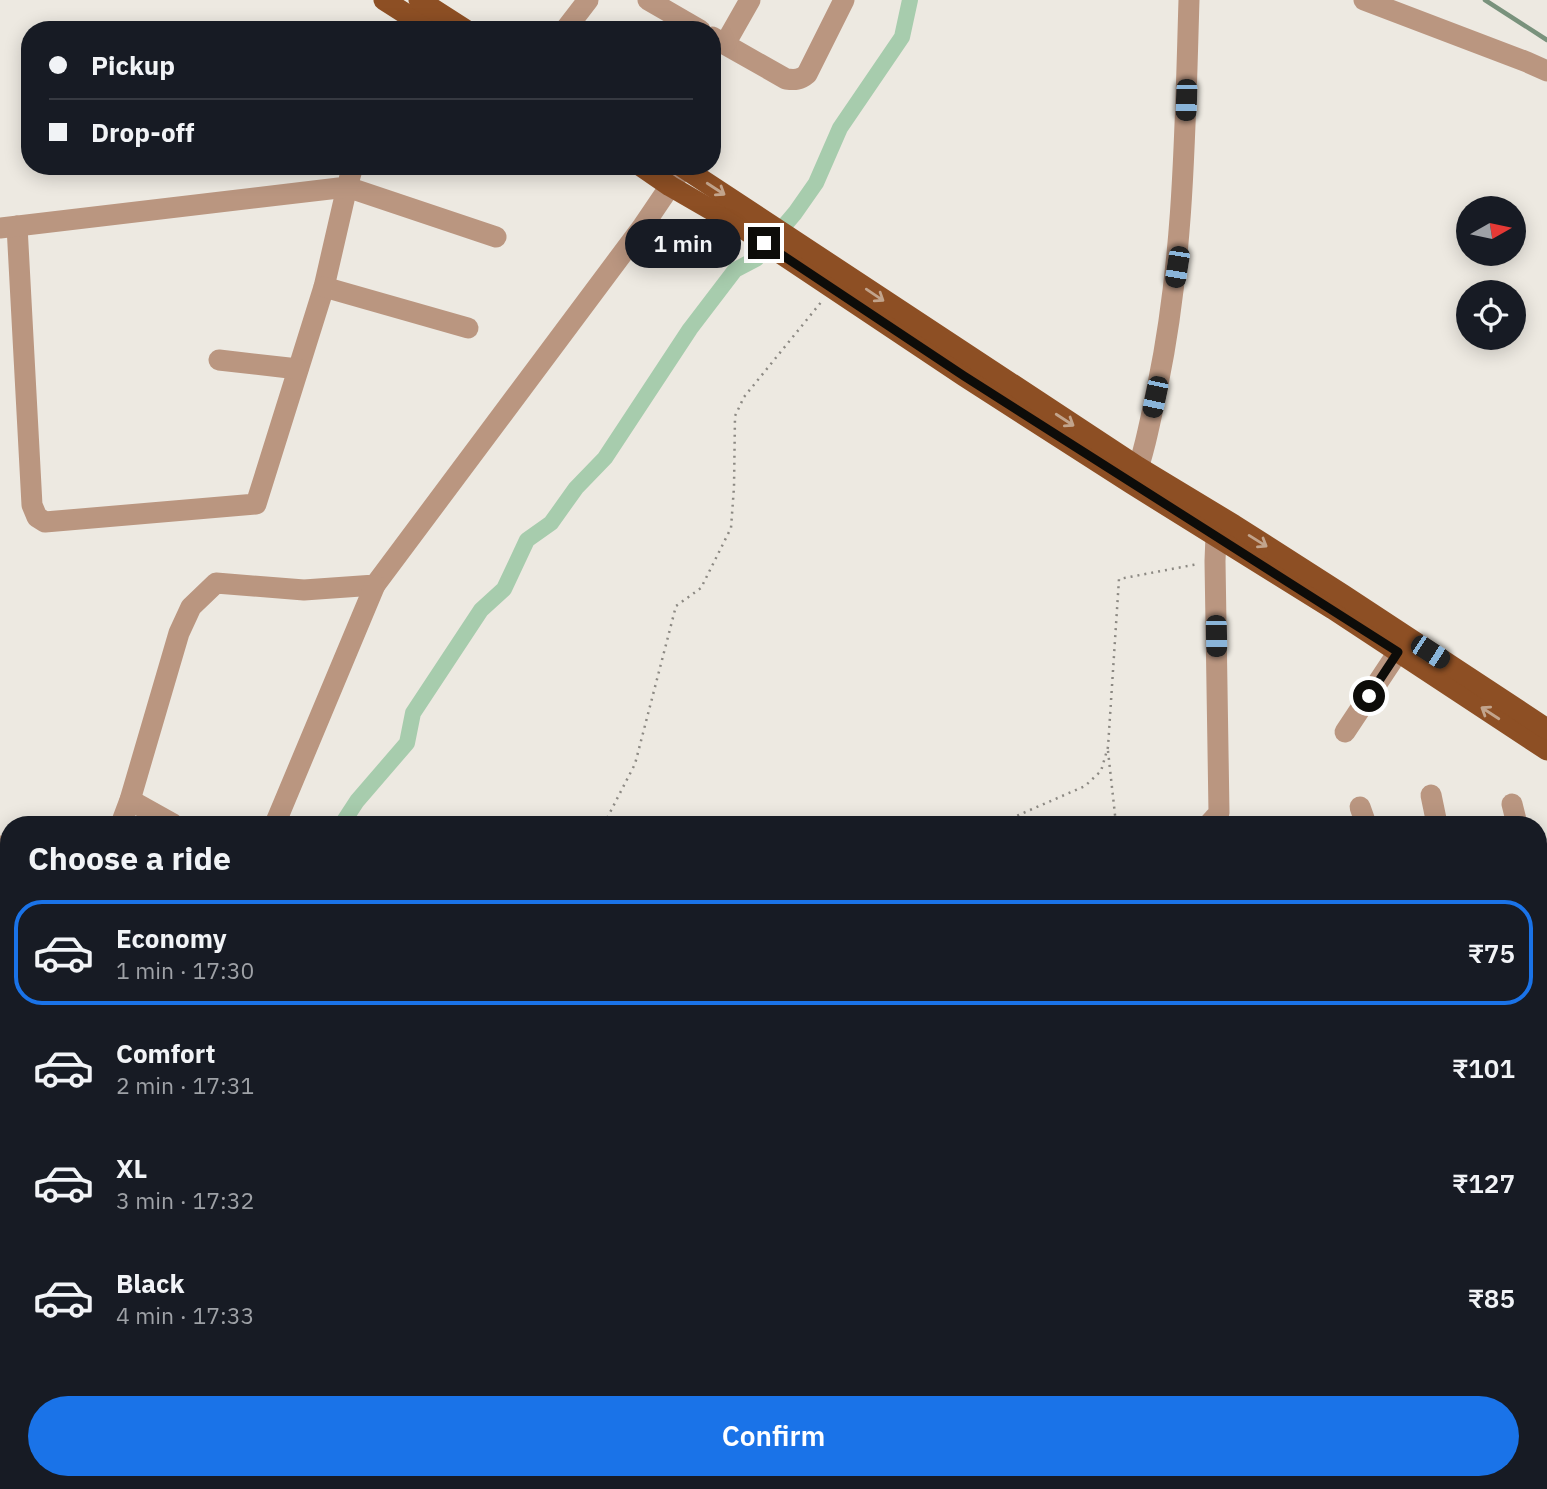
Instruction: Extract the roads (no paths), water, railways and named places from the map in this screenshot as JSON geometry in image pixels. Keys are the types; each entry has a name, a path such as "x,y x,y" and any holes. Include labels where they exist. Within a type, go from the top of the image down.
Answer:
{"main road":[{"path":"384,0 439,21"},
{"path":"654,175 670,186 746,220"},
{"path":"692,175 746,220 1135,476"},
{"path":"815,265 833,288 964,376 1220,527 1342,594 1547,729"},
{"path":"1220,527 1398,652 1547,750"}],"street":[{"path":"572,21 588,0"},
{"path":"648,0 684,21"},
{"path":"721,37 750,0"},
{"path":"721,41 786,79 802,78 807,74 844,0"},
{"path":"1135,476 1163,359 1177,267 1184,175 1189,0"},
{"path":"1364,0 1547,71"},
{"path":"350,175 346,187 324,288 256,504 45,522 37,517 33,505 8,227 346,187 496,237"},
{"path":"278,816 375,585 635,237 677,175"},
{"path":"324,288 468,328"},
{"path":"219,360 298,369"},
{"path":"1216,816 1219,813 1215,561 1220,527"},
{"path":"124,816 179,633 191,607 204,594 216,583 304,590 375,585"},
{"path":"1345,732 1398,652"},
{"path":"1431,795 1435,816"},
{"path":"130,800 159,816"}],"waterway":[{"path":"347,816 407,743 413,713 481,610 504,589 527,540 551,523 576,488 605,458 690,329 735,270 756,259 795,213 816,183 840,128 902,37 910,0"},
{"path":"1485,0 1547,40"}]}
